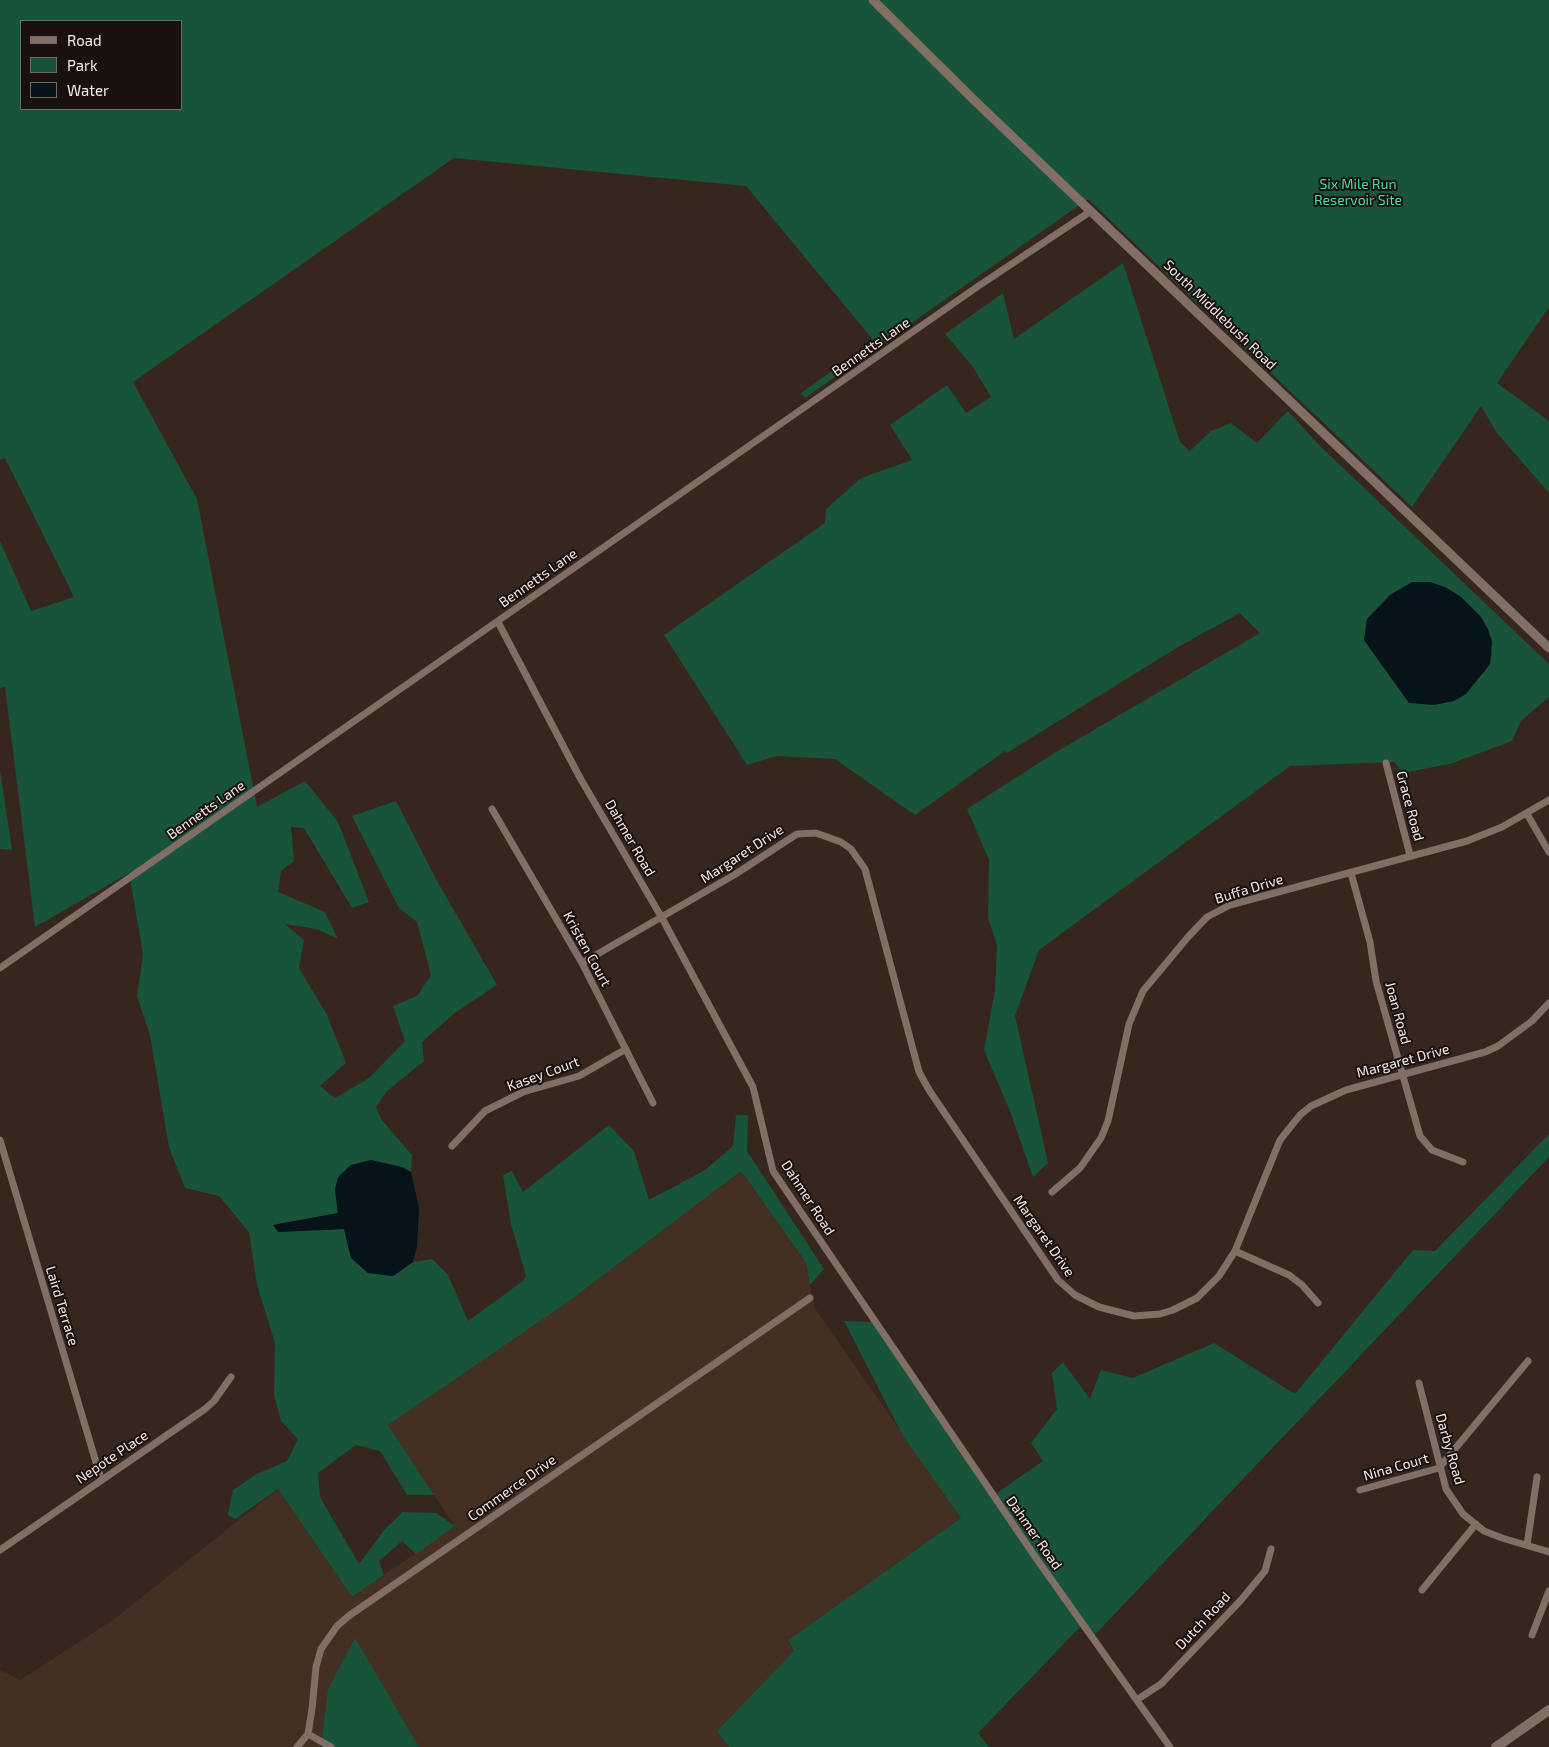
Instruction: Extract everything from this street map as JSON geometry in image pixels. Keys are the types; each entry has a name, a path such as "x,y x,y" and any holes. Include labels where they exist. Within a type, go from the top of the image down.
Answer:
{"main road":[{"path":"1496,1747 1549,1710"}],"street":[{"name":"South Middlebush Road","path":"873,0 1549,648"},
{"name":"Bennetts Lane","path":"0,968 976,287 1091,211"},
{"name":"Dahmer Road","path":"498,622 579,776 662,918 753,1087 773,1171 1036,1558 1138,1699 1170,1747"},
{"name":"Grace Road","path":"1386,763 1410,855"},
{"name":"Buffa Drive","path":"1052,1192 1080,1168 1101,1138 1108,1120 1134,1010 1151,980 1188,936 1207,917 1230,905 1467,841 1527,814 1549,800"},
{"name":"Kristen Court","path":"492,809 582,963 654,1103"},
{"path":"1527,814 1549,852"},
{"name":"Margaret Drive","path":"582,963 734,875 797,834 816,834 841,842 851,849 865,869 919,1072 1058,1280 1075,1295 1099,1307 1134,1316 1160,1314 1197,1298 1219,1276 1235,1251 1280,1140 1300,1115 1322,1099 1346,1090 1498,1046 1532,1021 1549,1003"},
{"name":"Joan Road","path":"1351,873 1370,942 1376,981 1413,1116 1425,1145 1445,1156 1463,1162"},
{"name":"Kasey Court","path":"452,1146 485,1111 523,1092 578,1076 626,1049"},
{"name":"Laird Terrace","path":"0,1140 101,1479"},
{"path":"1235,1251 1289,1275 1302,1285 1318,1303"},
{"name":"Commerce Drive","path":"298,1747 308,1734 316,1667 322,1649 337,1626 376,1597 810,1298"},
{"path":"1439,1468 1528,1361"},
{"name":"Nepote Place","path":"0,1550 205,1408 214,1401 231,1377"},
{"name":"Darby Road","path":"1419,1383 1439,1468 1446,1489 1463,1514 1476,1524 1502,1538 1549,1552"},
{"name":"Nina Court","path":"1360,1490 1439,1468"},
{"path":"1527,1545 1538,1477"},
{"path":"1422,1590 1476,1524"},
{"name":"Dutch Road","path":"1138,1699 1161,1684 1241,1600 1265,1571 1271,1549"},
{"path":"1532,1635 1549,1591"},
{"path":"308,1734 331,1747"}],"shaded area":[{"path":"741,1171 806,1264 814,1307 961,1518 788,1640 794,1651 717,1731 729,1747 0,1747 0,1670 20,1680 113,1620 278,1489 352,1597 455,1526 387,1425 568,1302"}],"green space":[{"name":"Six Mile Run Reservoir Site","path":"0,0 1549,0 1549,307 1497,383 1549,421 1549,493 1497,433 1481,406 1412,507 1088,199 805,398 801,393 874,341 746,186 454,158 133,382 197,499 257,807 305,781 338,822 369,902 352,908 304,828 291,827 294,861 281,871 278,892 325,912 338,939 317,929 285,924 304,940 299,968 327,1015 346,1063 320,1086 335,1098 369,1078 405,1041 393,1006 417,996 431,975 417,922 399,908 352,816 396,801 436,879 497,985 456,1012 422,1042 424,1061 387,1091 376,1107 381,1119 412,1155 411,1172 402,1167 351,1165 338,1178 335,1190 338,1213 273,1225 278,1232 344,1229 351,1258 368,1273 393,1276 413,1262 432,1259 448,1275 468,1321 523,1281 526,1276 511,1224 503,1175 512,1171 523,1192 609,1125 634,1151 649,1200 705,1170 733,1146 736,1115 748,1115 747,1151 824,1269 810,1285 806,1263 741,1171 568,1302 388,1425 434,1495 407,1495 380,1451 356,1445 318,1473 320,1497 359,1564 385,1529 403,1512 436,1513 455,1526 416,1554 402,1541 379,1561 384,1575 352,1597 278,1489 235,1519 228,1515 233,1490 257,1474 287,1461 298,1439 281,1421 274,1395 275,1343 257,1285 249,1232 219,1196 185,1188 169,1147 150,1035 137,996 143,954 129,873 35,927 5,687 0,688 0,541 31,611 74,597 5,458 0,460"},
{"path":"1123,263 1180,442 1190,451 1211,431 1231,423 1257,443 1288,411 1320,446 1549,664 1549,697 1521,721 1512,741 1450,764 1402,773 1394,762 1290,766 1039,950 1015,1016 1048,1163 1033,1177 1010,1111 984,1050 995,990 997,945 988,918 989,860 967,809 1056,752 1260,633 1240,613 1178,647 1007,753 1005,751 915,815 835,759 776,756 747,765 664,635 825,523 826,509 861,478 912,460 890,425 947,385 966,413 991,397 973,367 945,334 1003,293 1014,339","holes":["1445,587 1461,597 1481,617 1492,653 1490,664 1483,674 1409,703 1364,640"]},
{"path":"0,770 12,850 0,849"},
{"path":"1549,1134 1549,1157 1090,1640 1080,1627 978,1733 989,1747 729,1747 717,1731 794,1651 788,1640 961,1518 903,1436 844,1321 872,1322 991,1497 1043,1461 1031,1443 1057,1409 1052,1373 1063,1362 1090,1399 1101,1370 1133,1378 1214,1343 1295,1394 1413,1250 1435,1251"},
{"path":"355,1638 419,1747 321,1747 328,1689"}],"water":[{"path":"1412,582 1430,582 1445,587 1461,597 1481,617 1488,629 1492,642 1490,664 1466,694 1454,701 1434,705 1409,703 1364,640 1367,619 1390,595"},
{"path":"371,1160 402,1167 411,1172 419,1208 417,1247 413,1262 393,1276 368,1273 351,1258 344,1229 278,1232 273,1225 338,1213 335,1190 338,1177 351,1165"}]}
